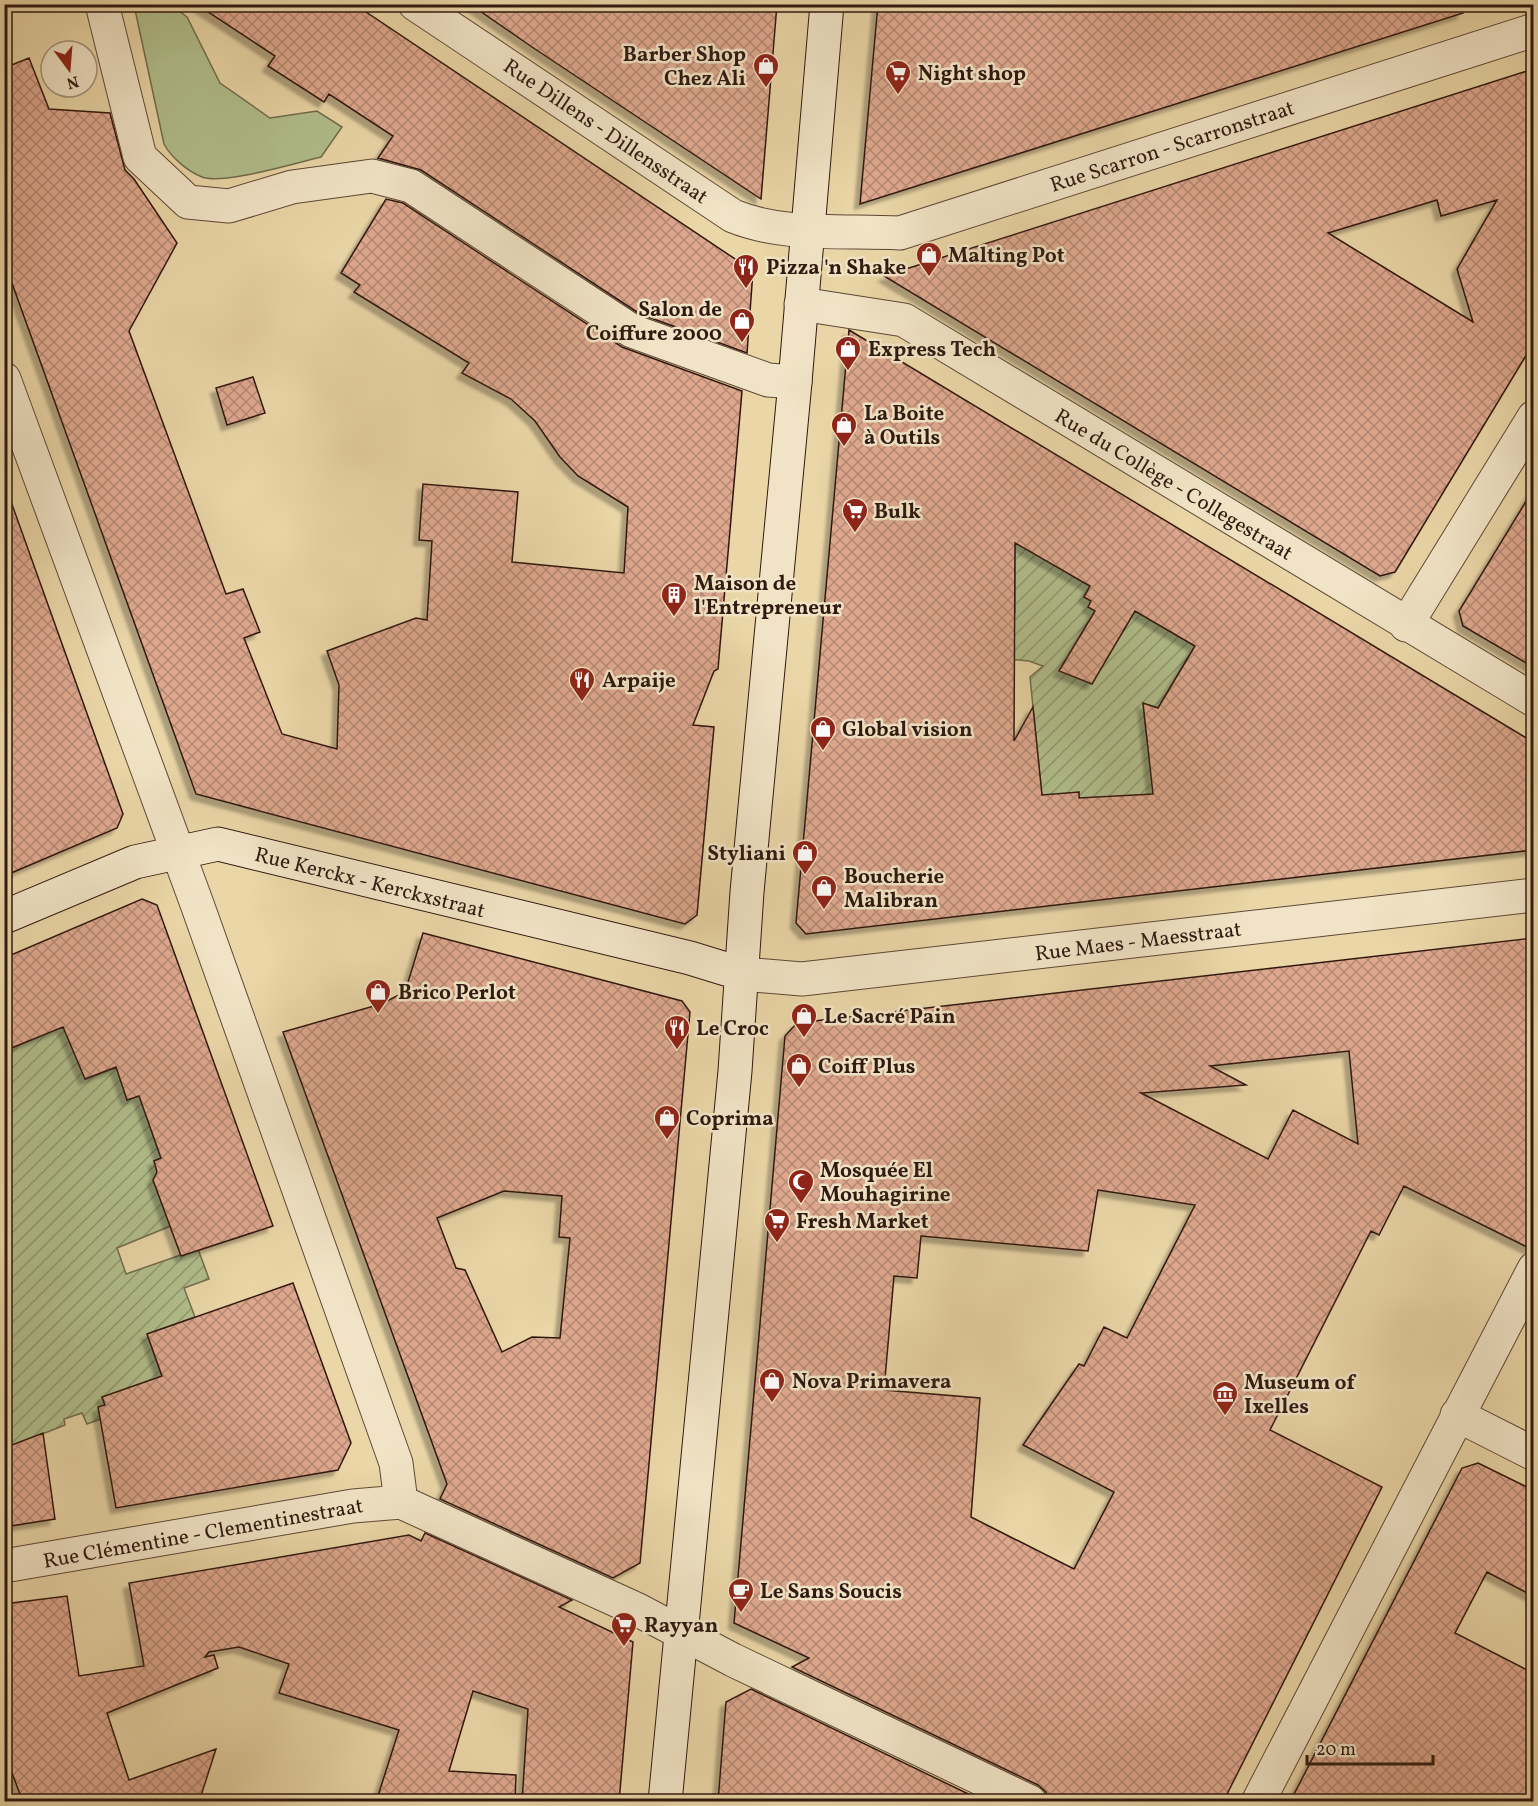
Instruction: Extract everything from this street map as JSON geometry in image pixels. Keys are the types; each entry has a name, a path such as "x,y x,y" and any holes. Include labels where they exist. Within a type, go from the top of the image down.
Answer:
{"street":[{"path":"102,4 140,157 188,202 229,206 292,187 372,176 411,186 632,330 768,380 795,382"},
{"name":"Rue Dillens - Dillensstraat","path":"415,4 733,216 755,225 807,231"},
{"path":"665,1802 734,1083 747,892 795,382 827,4"},
{"name":"Rue Scarron - Scarronstraat","path":"807,231 900,232 1533,30"},
{"name":"Rue du Collège - Collegestraat","path":"801,304 904,320 1533,700"},
{"path":"4,379 396,1463 401,1502 680,1631 733,1660 1030,1802"},
{"path":"1406,625 1533,417"},
{"name":"Rue Kerckx - Kerckxstraat","path":"4,917 135,862 218,844 690,958 742,974"},
{"name":"Rue Maes - Maesstraat","path":"742,974 802,979 1533,895"},
{"path":"1258,1802 1533,1269"},
{"path":"1457,1415 1533,1454"},
{"name":"Rue Clémentine - Clementinestraat","path":"4,1566 352,1506 401,1502"}],"green space":[{"path":"134,5 171,5 187,17 220,83 270,118 317,111 342,127 321,157 226,178 202,177 191,171 175,159 164,144"},
{"path":"1015,526 1072,576 1090,586 1084,596 1091,601 1095,611 1123,630 1135,611 1195,646 1158,708 1143,703 1147,740 1180,737 1153,795 1116,796 1081,817 1079,792 1042,797 1030,677 1043,666 1029,661 972,656 967,610 1015,613"},
{"path":"62,1007 86,1079 129,1063 135,1079 122,1084 127,1100 159,1089 170,1122 151,1129 161,1158 154,1161 178,1223 117,1248 126,1274 198,1249 209,1279 184,1288 195,1317 147,1334 170,1399 124,1390 102,1398 109,1416 87,1424 82,1413 64,1419 65,1425 5,1449 5,1051 39,1037"}],"building":[{"path":"196,4 354,4 753,271 747,353 640,314 421,170 378,158 393,136 329,94 324,102 268,66 275,56"},
{"path":"470,4 777,4 761,199 532,47"},
{"path":"878,4 1461,4 1463,13 860,204"},
{"path":"29,58 39,84 39,99 45,99 49,109 110,113 125,170 134,179 177,243 129,331 226,594 243,589 260,632 244,638 282,734 337,749 339,685 327,651 416,618 427,620 432,541 419,540 423,484 518,492 512,562 624,573 628,507 578,476 560,457 535,421 511,399 462,373 469,363 354,292 360,285 341,273 386,199 403,203 622,347 742,391 718,669 714,671 693,725 714,727 697,915 685,924 196,794 4,261 4,68"},
{"path":"1533,69 1533,344 1395,572 1380,576 884,276","holes":["1437,200 1441,216 1497,200 1457,269 1473,322 1328,233"]},
{"path":"849,330 1533,742 1533,850 806,934 796,923","holes":["1015,543 1090,586 1084,597 1091,601 1088,607 1095,611 1059,671 1092,684 1135,611 1195,646 1158,708 1143,703 1153,794 1079,798 1079,792 1042,795 1033,707 1014,741"]},
{"path":"253,377 265,413 227,425 216,388"},
{"path":"1533,490 1533,667 1463,626 1459,611"},
{"path":"9,496 123,814 117,828 4,876 4,497"},
{"path":"142,899 157,905 273,1226 181,1256 153,1180 157,1172 154,1161 161,1158 139,1096 127,1100 116,1067 85,1079 63,1027 4,1051 4,958"},
{"path":"423,933 682,1001 690,1012 640,1563 613,1578 440,1499 447,1484 283,1032 381,1004 405,992","holes":["504,1191 562,1196 559,1237 570,1238 560,1338 532,1337 502,1352 465,1270 456,1268 437,1218"]},
{"path":"1533,938 1533,1250 1404,1186 1379,1235 1371,1231 1270,1430 1382,1487 1223,1802 1049,1802 1046,1792 1038,1785 792,1667 809,1658 734,1623 785,1036 797,1023","holes":["1349,1051 1358,1144 1293,1110 1268,1159 1141,1093 1246,1085 1210,1066","1098,1190 1195,1205 1127,1338 1104,1327 1084,1366 1079,1364 1023,1445 1114,1492 1074,1569 971,1517 980,1398 884,1390 894,1276 917,1278 921,1236 1088,1251"]},
{"path":"293,1283 351,1443 338,1470 116,1508 98,1407 105,1405 102,1397 162,1376 147,1334"},
{"path":"43,1433 55,1519 4,1527 4,1448"},
{"path":"1478,1463 1533,1490 1533,1596 1487,1572 1455,1633 1533,1673 1533,1802 1290,1802 1462,1468"},
{"path":"425,1533 572,1600 559,1607 633,1642 619,1802 522,1802 528,1709 473,1691 449,1771 516,1775 515,1802 376,1802 399,1730 279,1693 289,1664 239,1647 209,1652 205,1657 214,1655 218,1668 107,1713 129,1780 216,1749 199,1802 23,1802 4,1752 4,1604 67,1596 79,1676 144,1666 129,1583 409,1535 421,1541"},
{"path":"751,1689 985,1802 718,1802 726,1702"}],"place":[{"name":"Barber Shop Chez Ali","path":"766,89"},
{"name":"Night shop","path":"898,96"},
{"name":"Malting Pot","path":"929,278"},
{"name":"Pizza 'n Shake","path":"746,290"},
{"name":"Salon de Coiffure 2000","path":"742,344"},
{"name":"Express Tech","path":"848,372"},
{"name":"La Boite à Outils","path":"844,448"},
{"name":"Bulk","path":"855,534"},
{"name":"Maison de l'Entrepreneur","path":"674,618"},
{"name":"Arpaije","path":"582,703"},
{"name":"Global vision","path":"823,752"},
{"name":"Styliani","path":"805,876"},
{"name":"Boucherie Malibran","path":"824,911"},
{"name":"Brico Perlot","path":"378,1015"},
{"name":"Le Sacré Pain","path":"804,1039"},
{"name":"Le Croc","path":"677,1051"},
{"name":"Coiff Plus","path":"799,1089"},
{"name":"Coprima","path":"667,1141"},
{"name":"Mosquée El Mouhagirine","path":"801,1205"},
{"name":"Fresh Market","path":"777,1244"},
{"name":"Nova Primavera","path":"772,1404"},
{"name":"Museum of Ixelles","path":"1225,1417"},
{"name":"Le Sans Soucis","path":"741,1614"},
{"name":"Rayyan","path":"624,1648"}]}
